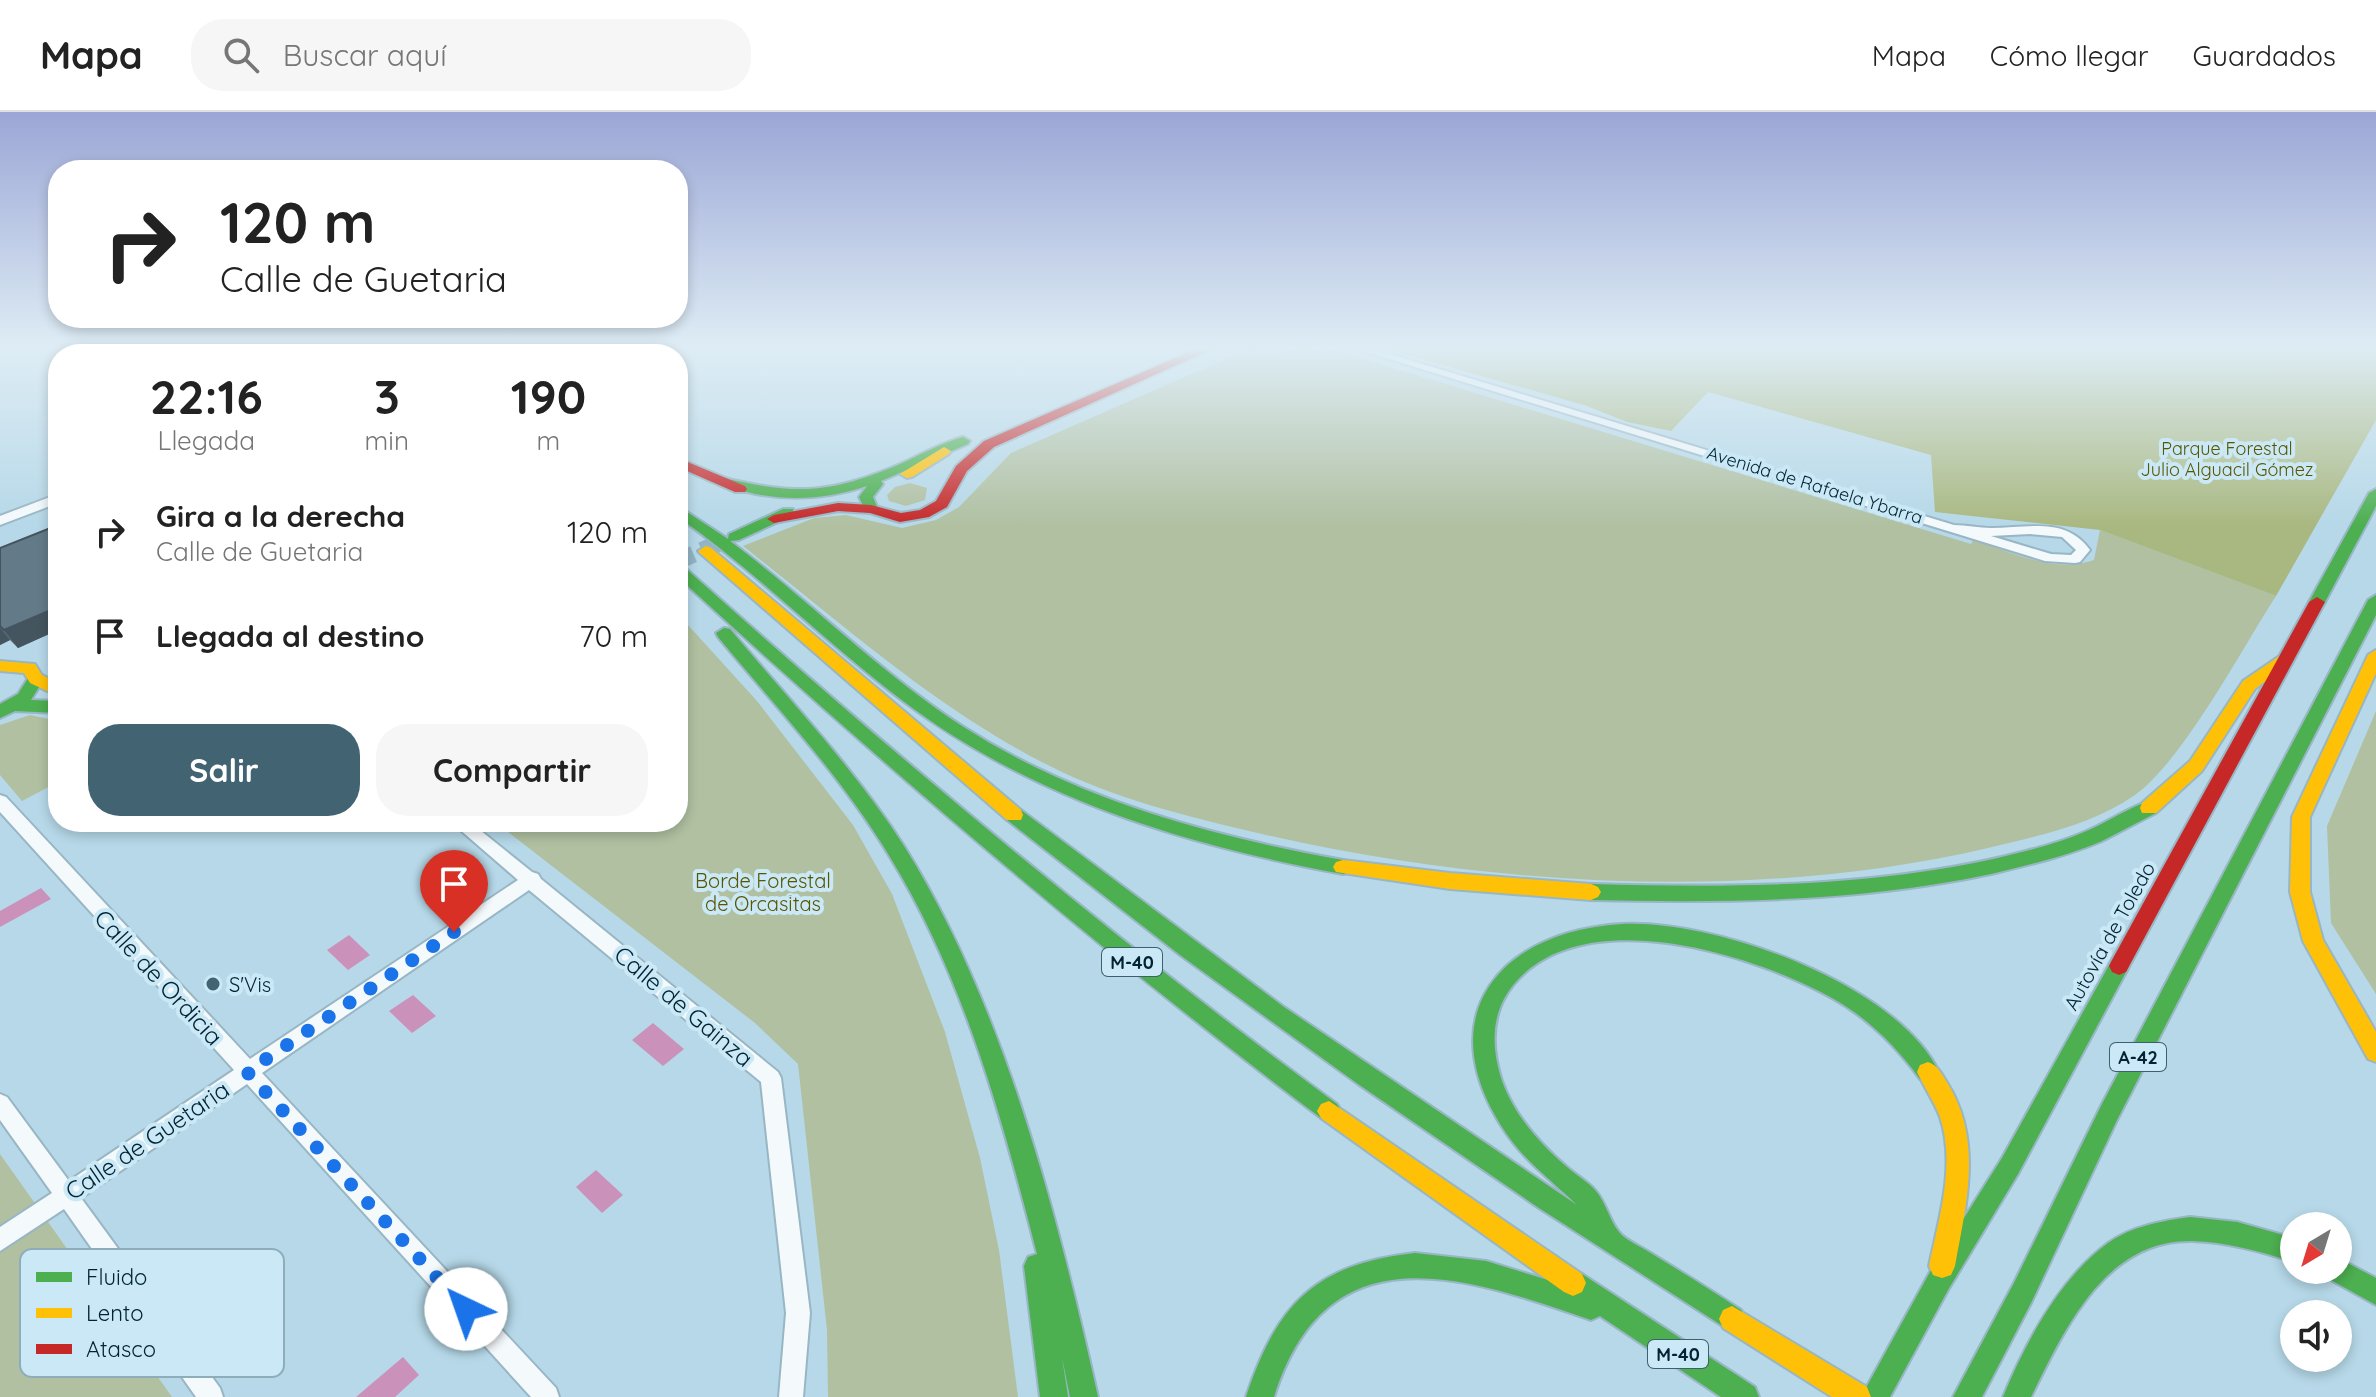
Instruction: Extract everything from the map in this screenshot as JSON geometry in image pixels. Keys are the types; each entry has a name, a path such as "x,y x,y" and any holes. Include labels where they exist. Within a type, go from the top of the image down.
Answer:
{"main road":[{"path":"724,482 771,493 822,493 845,488 1046,406"},
{"path":"774,519 824,508 871,509 888,517 912,517 934,510 946,498 961,469 989,444 1076,406"},
{"path":"734,537 823,499 907,474 963,441"},
{"path":"688,466 771,499 823,499"},
{"path":"907,474 936,478 947,491"},
{"path":"871,509 866,497 876,484"},
{"name":"Autovía de Toledo","path":"1875,1397 1939,1281 2010,1166 2376,493"},
{"path":"688,517 938,717 987,749 1053,782 1117,811 1208,840 1328,865 1471,885 1652,895 1775,892 1916,878 1974,869 2037,853 2094,835 2138,815 2176,787 2208,751 2250,684 2284,658"},
{"name":"M-40","path":"688,535 988,794 1158,927 1337,1057 1610,1240 1857,1397"},
{"name":"M-40","path":"688,578 951,814 1124,956 1617,1316 1742,1395"},
{"path":"688,588 836,766 893,847 967,987 999,1070 1071,1331 1084,1397"},
{"name":"A-42","path":"1967,1397 2023,1292 2109,1113 2376,600"},
{"path":"2376,655 2301,817 2300,892 2313,941 2376,1052"},
{"path":"0,666 24,666 33,671 36,679 48,685"},
{"path":"8,708 36,679"},
{"path":"8,708 48,707"},
{"path":"1610,1240 1590,1201 1558,1175 1513,1127 1492,1090 1482,1040 1487,1012 1501,983 1529,956 1573,940 1640,932 1694,940 1797,971 1859,1003 1908,1045 1946,1098 1961,1164 1939,1281"},
{"path":"1021,1150 1054,1397"},
{"path":"2017,1397 2056,1317 2104,1258 2125,1247 2169,1234 2204,1231 2280,1246"},
{"path":"1260,1397 1283,1335 1312,1301 1390,1268 1433,1265 1500,1278 1617,1316"},
{"path":"2352,1278 2376,1292"},
{"path":"1865,1397 1908,1338"}],"street":[{"name":"Avenida de Rafaela Ybarra","path":"1551,406 2050,558 2075,559 2083,550 2075,540 2054,531 1991,532 1956,528"},
{"path":"0,521 48,502"},
{"name":"Calle de Ordicia","path":"0,801 547,1397"},
{"name":"Calle de Gainza","path":"472,832 771,1078 798,1313 791,1397"},
{"name":"Calle de Guetaria","path":"0,1240 532,879"},
{"path":"0,1103 106,1249"},
{"path":"197,1377 211,1397"}],"green space":[{"path":"1119,406 1518,406 1971,544 1973,540 2049,563 2079,564 2094,560 2100,530 2276,596 2211,702 2154,778 2118,805 2064,828 1988,848 1900,865 1809,876 1717,881 1625,881 1532,876 1440,866 1350,852 1211,822 1111,792 1062,772 936,697 743,546 814,518 846,515 902,528 936,520 959,507 1011,453"},
{"path":"1587,406 1695,406 1671,431 1627,422"},
{"name":"Parque Forestal Julio Alguacil Gómez","path":"1757,406 2376,406 2376,420 2276,596 2100,530 1935,512 1931,455"},
{"path":"910,483 927,488 925,500 906,506 889,501 887,495 895,487"},
{"name":"Borde Forestal de Orcasitas","path":"688,625 757,701 853,825 892,894 945,1032 980,1158 999,1250 1018,1397 828,1397 827,1330 798,1064 755,1023 508,832 688,832"},
{"path":"2376,711 2376,994 2331,923 2327,826"},
{"path":"30,715 48,719 48,787 22,801 0,775 0,725"},
{"path":"0,1154 67,1249 20,1249 20,1377 158,1377 172,1397 0,1397"}],"shaded area":[{"path":"41,888 51,899 0,927 0,911"},
{"path":"349,935 370,955 348,970 327,950"},
{"path":"413,995 436,1016 412,1033 389,1011"},
{"path":"653,1023 684,1049 663,1066 632,1040"},
{"path":"596,1170 623,1195 602,1213 576,1187"},
{"path":"403,1357 419,1375 395,1397 356,1397"}],"building":[{"path":"48,529 48,611 4,630 0,626 0,548"}],"tunnel":[{"path":"688,557 721,542"}],"traffic: fast":[{"path":"724,482 783,495 814,494 879,477 963,441"},
{"path":"871,509 866,497 876,484"},
{"path":"2317,602 2376,493"},
{"path":"734,537 788,512"},
{"path":"688,517 767,577 908,696 1007,761 1060,787 1170,828 1227,844 1343,867"},
{"path":"688,578 996,849 1160,983 1329,1111"},
{"path":"1967,1397 2023,1292 2109,1113 2376,600"},
{"path":"724,633 866,806 923,896 946,943 1003,1090 1060,1294 1084,1397"},
{"path":"0,712 24,698 36,679"},
{"path":"16,705 48,707"},
{"path":"1591,892 1726,894 1801,891 1955,874 2027,858 2093,837 2149,808"},
{"path":"1014,815 1188,949 1366,1077 1732,1319"},
{"path":"1608,1236 1588,1200 1544,1162 1519,1133 1499,1100 1486,1063 1483,1033 1490,1004 1512,972 1539,953 1590,936 1642,932 1695,940 1755,956 1813,979 1860,1004 1897,1035 1928,1072"},
{"path":"1875,1397 1939,1281 2010,1166 2119,966"},
{"path":"2017,1397 2065,1308 2090,1275 2118,1250 2151,1235 2190,1229 2237,1234 2280,1246"},
{"path":"1260,1397 1271,1364 1286,1335 1304,1311 1327,1292 1353,1278 1382,1269 1415,1265 1486,1273 1591,1307"},
{"path":"1037,1266 1054,1397"},
{"path":"2352,1278 2376,1292"},
{"path":"1573,1283 1745,1397"}],"traffic: slow":[{"path":"907,474 944,451"},
{"path":"706,551 1014,815"},
{"path":"2376,655 2301,817 2300,892 2313,941 2376,1052"},
{"path":"2149,808 2196,766 2249,685 2284,658"},
{"path":"0,666 29,668 36,679 48,685"},
{"path":"1343,867 1450,881 1591,892"},
{"path":"1928,1072 1943,1097 1957,1143 1956,1190 1942,1266"},
{"path":"1329,1111 1573,1283"},
{"path":"1732,1319 1857,1397"}],"traffic: jam":[{"path":"774,519 838,507 871,509 900,518 924,514 942,504 961,469 989,444 1076,406"},
{"path":"688,466 740,489"},
{"path":"2119,966 2317,602"}],"place":[{"name":"S'Vis","path":"213,984"}],"route":[{"path":"454,932 247,1072 466,1309"}]}
